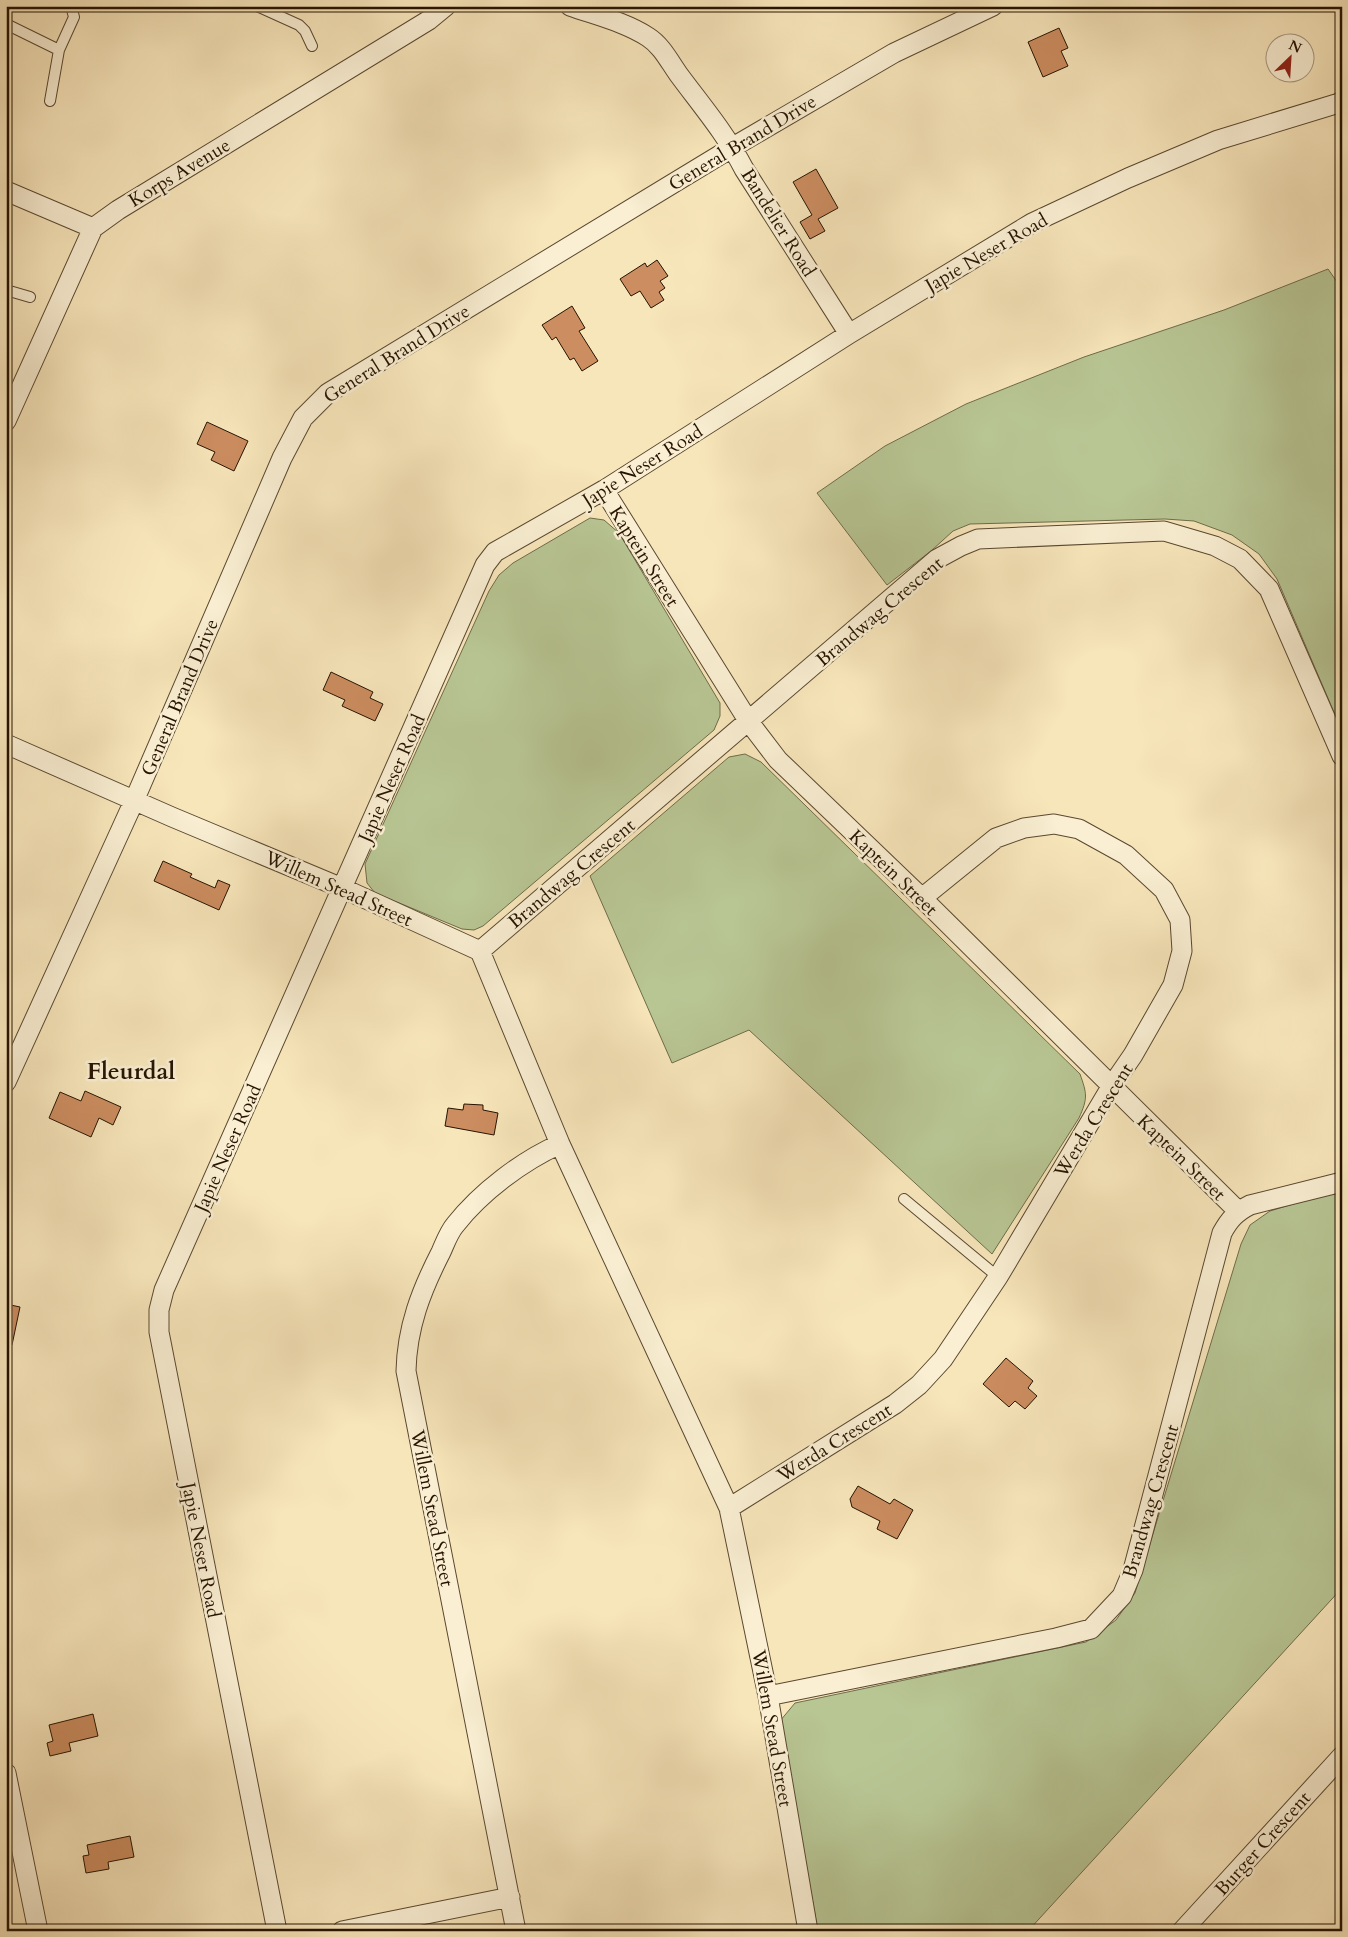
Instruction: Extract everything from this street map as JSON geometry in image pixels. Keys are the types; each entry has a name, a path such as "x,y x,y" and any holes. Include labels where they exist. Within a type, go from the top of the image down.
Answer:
{"street":[{"name":"Korps Avenue","path":"6,421 15,382 93,228 118,210 430,20 446,6"},
{"name":"Bandelier Road","path":"570,6 630,28 656,43 733,146 744,169 849,334"},
{"name":"General Brand Drive","path":"6,1082 134,801 278,467 303,418 328,393 733,146 894,53 994,6"},
{"name":"Japie Neser Road","path":"277,1931 159,1332 159,1310 164,1290 485,565 495,552 604,490 849,334 1032,223 1074,202 1218,140 1341,104"},
{"path":"6,191 93,228"},
{"name":"Kaptein Street","path":"604,490 749,722 778,760 922,898 1238,1211"},
{"name":"Brandwag Crescent","path":"480,951 937,559 978,539 1164,531 1215,546 1240,559 1269,589 1342,756"},
{"name":"Willem Stead Street","path":"6,744 134,801 342,888 480,951 560,1144 729,1508 768,1696 808,1931"},
{"name":"Werda Crescent","path":"729,1508 895,1404 918,1385 943,1359 998,1277 1111,1087 1133,1055 1173,985 1182,951 1180,920 1164,890 1126,856 1079,829 1054,824 1024,828 996,838 922,898"},
{"name":"Willem Stead Street","path":"516,1931 406,1372 407,1346 418,1302 453,1226 481,1197 536,1155 560,1144"},
{"path":"1238,1211 1250,1205 1342,1182"},
{"name":"Brandwag Crescent","path":"768,1696 1056,1638 1091,1629 1110,1610 1122,1596 1133,1570 1222,1233 1228,1221 1238,1211"},
{"name":"Burger Crescent","path":"1182,1931 1342,1756"},
{"path":"6,1774 38,1931"},
{"path":"342,1931 510,1897"}],"lane":[{"path":"50,101 58,50 74,17 72,6"},
{"path":"257,6 299,25 305,31 312,46"},
{"path":"7,27 58,50"},
{"path":"6,290 30,297"},
{"path":"904,1199 998,1277"}],"green space":[{"path":"1328,269 1342,289 1342,731 1277,579 1259,554 1232,535 1194,521 1165,519 970,524 953,531 931,551 887,585 817,493 885,446 966,404 1084,357 1224,310"},
{"path":"590,518 604,520 619,533 720,703 720,716 714,730 483,926 474,930 462,929 375,893 367,883 365,864 489,591 499,575 513,563"},
{"path":"745,754 761,762 1080,1074 1086,1096 1079,1118 992,1254 749,1030 672,1063 590,876 729,757"},
{"path":"1342,1189 1342,1588 1028,1931 818,1931 780,1721 795,1703 1086,1642 1116,1620 1135,1593 1241,1244 1250,1225 1270,1211"}],"building":[{"path":"1059,28 1068,48 1061,51 1068,66 1043,77 1028,42"},
{"path":"816,169 838,208 818,219 825,231 810,239 800,222 812,215 793,182"},
{"path":"657,260 668,276 660,281 665,288 659,292 664,300 651,308 640,291 631,296 620,279 645,263 647,267"},
{"path":"572,306 585,328 579,331 598,361 582,371 574,358 570,360 556,337 552,340 542,325"},
{"path":"207,422 248,441 234,471 211,460 215,452 197,444"},
{"path":"331,672 373,692 370,698 383,704 375,721 342,706 345,700 323,690"},
{"path":"163,861 192,874 190,877 215,888 218,880 230,885 219,910 154,881"},
{"path":"85,1091 121,1107 113,1125 99,1118 91,1137 49,1118 60,1092 81,1101"},
{"path":"464,1104 483,1105 483,1110 498,1113 494,1135 445,1126 448,1108 463,1110"},
{"path":"6,1304 20,1307 12,1345 6,1345"},
{"path":"1006,1358 1033,1381 1028,1388 1037,1396 1025,1409 1015,1401 1009,1407 983,1384"},
{"path":"858,1486 890,1504 894,1499 913,1510 897,1539 877,1529 880,1521 852,1507 850,1499"},
{"path":"93,1714 98,1736 69,1743 71,1751 50,1756 47,1743 53,1741 49,1725"},
{"path":"130,1836 134,1857 108,1862 109,1869 86,1873 83,1856 89,1855 87,1845"}],"district":[{"name":"Fleurdal","path":"131,1071"}]}
